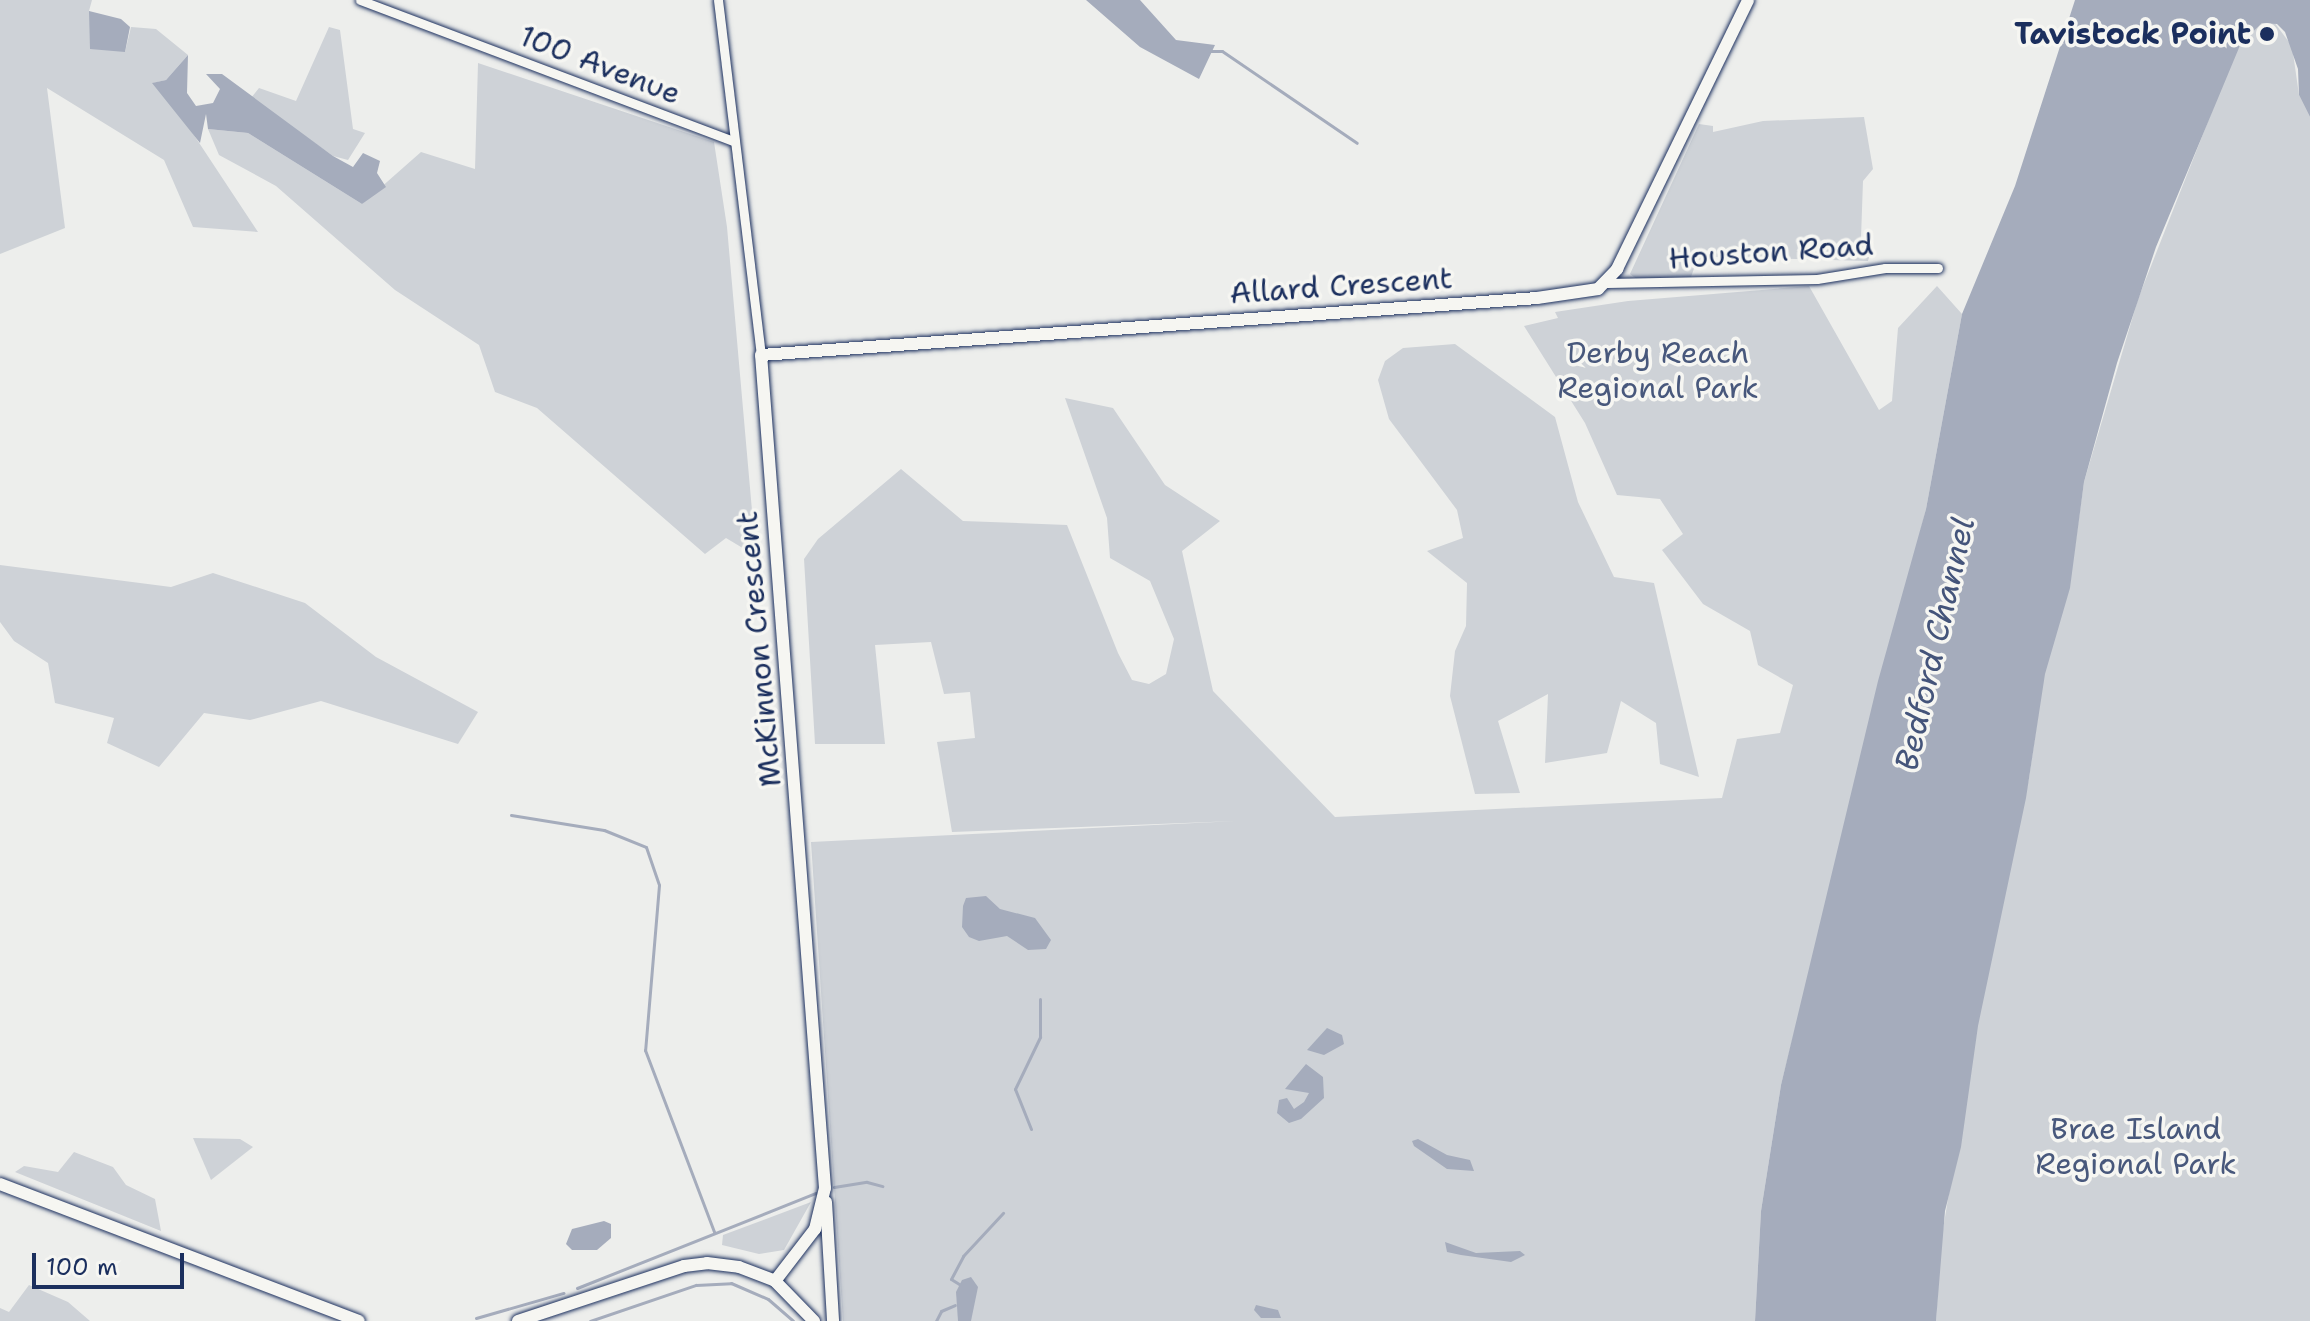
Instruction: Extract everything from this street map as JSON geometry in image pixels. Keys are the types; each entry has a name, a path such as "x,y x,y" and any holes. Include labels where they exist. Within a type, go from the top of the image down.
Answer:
{"street":[{"name":"100 Avenue","path":"360,0 734,141"},
{"name":"McKinnon Crescent","path":"718,0 734,141 752,249 825,1195 808,1242 775,1281"},
{"path":"1607,283 1748,0"},
{"name":"Houston Road","path":"1607,283 1817,279 1885,268 1938,268"},
{"name":"Allard Crescent","path":"761,355 1537,298 1585,292 1607,283"},
{"path":"0,1184 359,1321"},
{"path":"825,1195 833,1321"},
{"path":"518,1321 695,1264 739,1267 775,1281 814,1321"}],"green space":[{"path":"0,0 92,0 89,11 125,52 131,27 156,29 188,55 166,80 153,83 182,117 258,232 193,227 164,160 47,88 65,228 0,254"},
{"name":"Brae Island Regional Park","path":"2274,22 2292,46 2299,95 2310,117 2310,1321 1936,1321 1941,1241 1979,1014 2029,778 2044,674 2069,588 2084,482 2138,299 2233,58 2244,38 2262,23"},
{"path":"329,27 340,30 353,129 365,133 348,160 333,156 251,98 259,88 296,101"},
{"path":"478,63 714,142 727,227 756,556 726,538 705,554 537,408 495,392 479,345 395,290 276,186 219,155 208,129 248,133 362,204 421,152 475,169"},
{"path":"1864,117 1873,169 1863,181 1861,238 1871,251 1868,261 1717,257 1697,260 1691,277 1638,280 1630,274 1699,124 1713,126 1713,132 1763,121"},
{"name":"Derby Reach Regional Park","path":"1809,286 1879,410 1892,401 1898,328 1937,286 1962,314 1926,509 1781,1085 1761,1211 1755,1321 843,1321 811,842 1236,821 952,832 937,742 975,738 970,692 944,694 931,642 875,645 885,744 815,744 804,559 818,539 901,469 963,521 1067,525 1118,653 1132,680 1149,684 1166,674 1174,639 1150,581 1110,558 1107,518 1065,398 1113,408 1165,485 1220,521 1182,551 1213,691 1335,817 1722,798 1737,739 1780,733 1793,685 1758,665 1750,631 1703,604 1662,550 1683,534 1660,499 1617,495 1585,423 1524,326 1558,318 1555,312 1628,301"},
{"path":"1455,344 1555,417 1578,502 1614,577 1654,583 1699,777 1660,764 1656,723 1621,701 1607,753 1545,763 1548,694 1498,721 1520,793 1475,794 1450,696 1455,651 1466,626 1467,583 1427,551 1463,538 1457,510 1389,419 1378,380 1385,361 1403,348"},
{"path":"0,565 171,587 213,573 305,603 376,657 478,712 458,744 321,701 250,720 204,713 159,767 107,743 114,718 55,703 48,663 14,641 0,622"},
{"path":"193,1138 240,1139 253,1147 211,1180"},
{"path":"74,1152 113,1167 126,1185 155,1199 161,1231 15,1172 24,1166 58,1172"},
{"path":"811,1202 784,1250 759,1254 722,1245 723,1235"},
{"path":"29,1285 68,1302 90,1321 0,1321 0,1308 9,1312"}],"water":[{"path":"1086,0 1140,0 1176,40 1215,45 1199,79 1140,47"},
{"name":"Bedford Channel","path":"2075,0 2310,0 2310,117 2299,95 2298,69 2285,32 2277,24 2262,23 2241,43 2156,247 2117,363 2084,482 2070,588 2045,674 2026,798 1978,1026 1961,1147 1945,1211 1936,1321 1755,1321 1761,1211 1781,1085 1878,681 1926,509 1962,314 2015,186"},
{"path":"89,11 121,19 130,27 125,52 90,49"},
{"path":"188,55 187,93 196,106 213,103 220,89 206,74 222,74 333,156 353,167 363,153 380,161 377,173 386,187 362,204 248,133 208,129 206,114 200,143 152,83 166,80"},
{"path":"986,896 1000,909 1035,918 1051,940 1046,949 1028,950 1007,936 979,941 969,937 962,927 966,898"},
{"path":"1327,1028 1342,1035 1344,1044 1324,1055 1307,1050"},
{"path":"1306,1064 1323,1077 1324,1098 1301,1119 1289,1123 1277,1113 1279,1100 1287,1098 1294,1109 1304,1102 1309,1093 1285,1089"},
{"path":"1418,1139 1447,1155 1470,1160 1474,1171 1447,1169 1414,1146 1412,1141"},
{"path":"604,1221 611,1224 611,1238 597,1250 572,1250 566,1244 572,1229"},
{"path":"1445,1242 1476,1253 1520,1251 1525,1255 1511,1262 1461,1255 1447,1252"},
{"path":"971,1277 978,1287 971,1321 958,1321 956,1292 962,1280"},
{"path":"1256,1305 1278,1310 1281,1318 1261,1318 1254,1310"}],"waterway":[{"path":"1209,51 1222,51 1357,143"},
{"path":"511,815 604,830 646,847 659,885 645,1050 714,1232"},
{"path":"1031,1129 1015,1089 1040,1037 1040,999"},
{"path":"834,1187 867,1182 882,1186"},
{"path":"577,1288 816,1193"},
{"path":"959,1284 951,1279 963,1256 1003,1213"},
{"path":"590,1321 696,1285 731,1283 768,1299 793,1321"},
{"path":"476,1318 563,1293"},
{"path":"936,1321 941,1311 955,1305"}],"place":[{"name":"Tavistock Point","path":"2267,34"}]}
